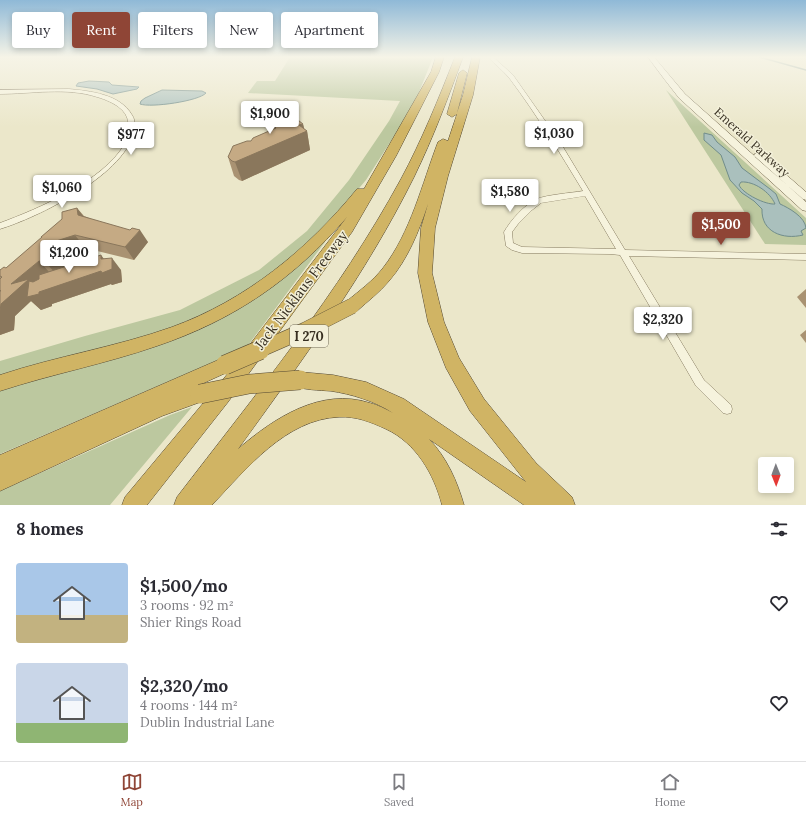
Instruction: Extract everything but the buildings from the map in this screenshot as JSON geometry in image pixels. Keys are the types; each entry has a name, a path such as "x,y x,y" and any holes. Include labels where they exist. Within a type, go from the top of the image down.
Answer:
{"highway":[{"name":"Jack Nicklaus Freeway","path":"133,505 222,396 347,229 394,149 430,81"},
{"name":"Jack Nicklaus Freeway","path":"185,505 309,335 372,239 418,158 446,96 451,81"},
{"path":"0,465 225,365 291,338 323,323 352,306 372,289 388,272 401,252 411,232 450,125 462,81"},
{"path":"471,81 428,228 425,272 436,322 452,362 477,405 529,470 564,505"},
{"path":"0,383 120,350 173,333 214,316 252,295 287,270 318,241 356,198 394,149"},
{"path":"0,480 159,408 200,394 231,386 265,380 300,380 333,383 366,391 397,405 542,505"},
{"path":"198,505 241,458 264,438 288,422 313,412 337,408 360,409 386,418 411,434 433,458 450,491 453,505"}],"main road":[{"name":"Emerald Parkway","path":"668,81 682,96 806,208"},
{"name":"Emerald Parkway","path":"678,81 690,96 806,196"}],"street":[{"path":"514,81 557,142 700,383 727,409"},
{"path":"0,92 84,93 108,99 118,104 130,117 132,126 129,142 116,160 94,178 64,197 0,226"},
{"path":"587,193 539,201 529,208 515,222 508,232 509,244 522,250 622,252 633,254 806,257"}],"green space":[{"path":"257,81 424,81 414,105 366,180 321,233 271,277 194,320 147,337 0,378 0,361 180,310 259,270 307,231 349,180 389,121 400,101 248,93"},
{"path":"666,90 806,218 806,245 765,244"},
{"path":"323,241 325,242 246,348 0,454 0,389 240,308 262,293"},
{"path":"192,407 110,505 0,505 0,491 170,415"}],"water":[{"path":"89,81 109,82 112,85 139,87 137,89 113,94 97,89 76,86 78,83"},
{"path":"162,90 202,91 206,93 194,99 174,103 154,105 140,104 145,98"},
{"path":"704,133 712,135 717,142 735,157 742,168 776,194 780,204 792,210 800,217 806,228 801,231 803,235 781,235 769,229 765,223 762,209 754,201 742,193 730,180 721,155 704,140","holes":["741,182 746,182 761,188 769,195 775,204 766,203 745,192 739,185"]}]}
